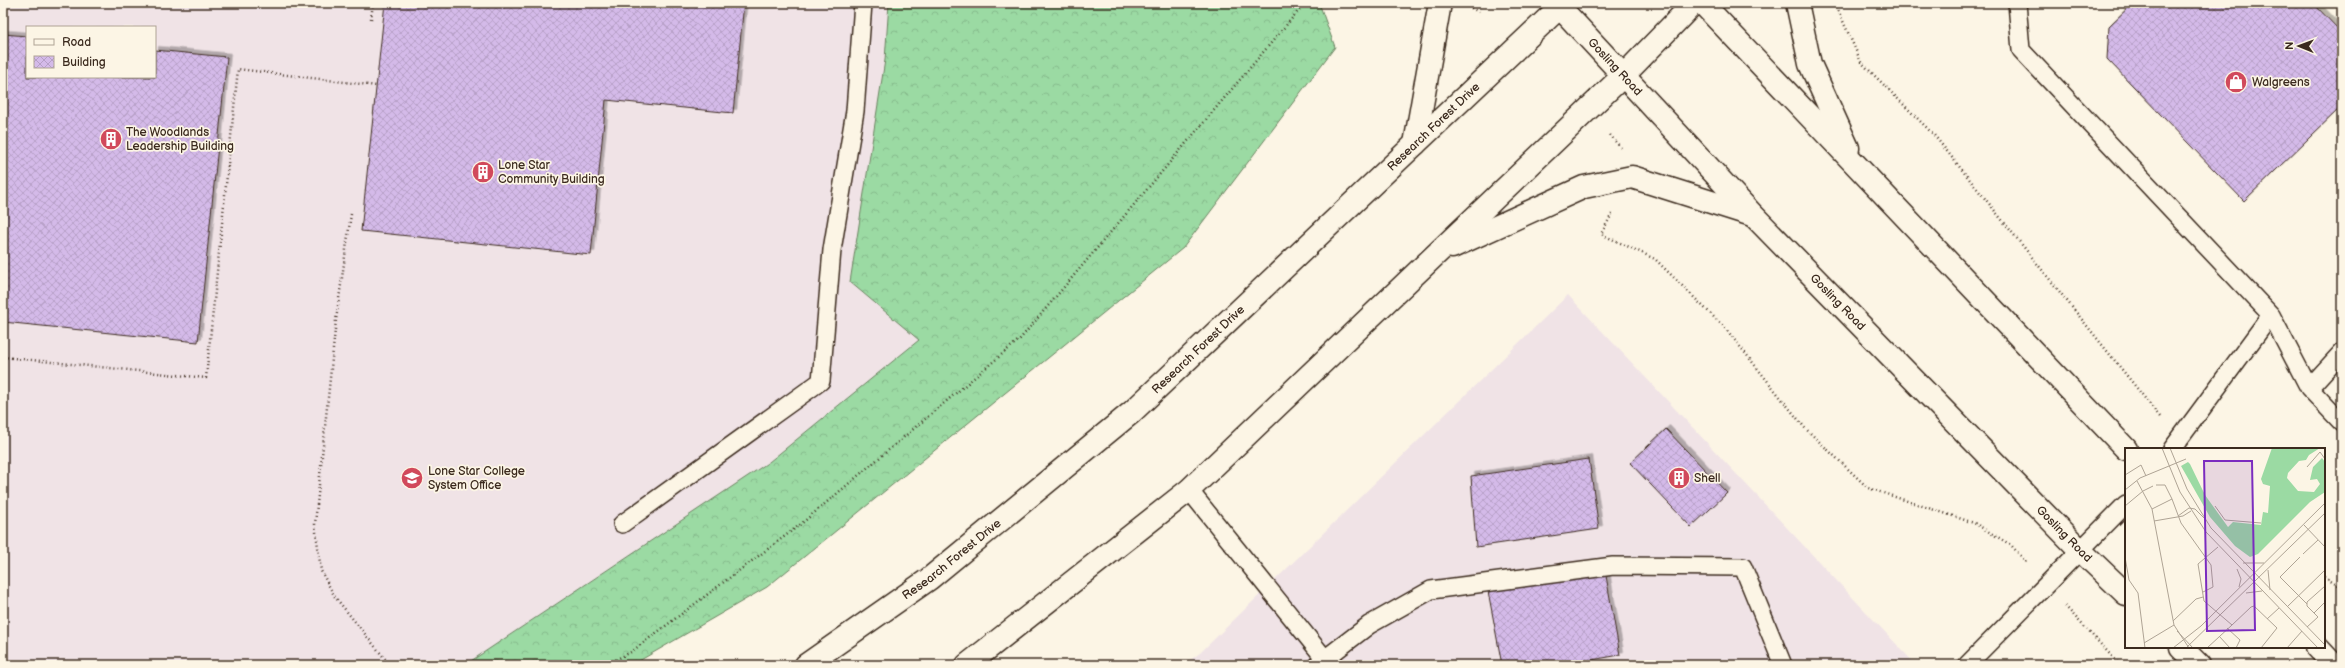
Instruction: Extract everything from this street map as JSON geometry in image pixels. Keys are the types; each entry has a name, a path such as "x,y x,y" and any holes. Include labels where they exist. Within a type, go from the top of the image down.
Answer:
{"main road":[{"path":"1415,144 1440,3"},
{"path":"967,665 1189,490 1624,75 1694,3"},
{"path":"1702,3 2125,448"},
{"path":"1797,3 1810,64 1855,164"},
{"name":"Research Forest Drive","path":"806,665 929,579 1132,412 1415,144 1560,4"},
{"name":"Gosling Road","path":"1560,4 1753,215 2081,551 2125,593"},
{"path":"1436,254 1584,187 1632,177 1753,215"},
{"path":"2182,648 2200,665"},
{"path":"2317,648 2334,665"}],"lane":[{"path":"622,524 821,381 832,250 855,111 863,3"},
{"path":"2017,3 2021,50 2271,315 2309,388 2342,423"},
{"path":"2175,445 2271,315"},
{"path":"2309,388 2342,352"},
{"path":"1189,490 1324,663 1369,625 1431,590 1613,566 1743,567 1784,665"},
{"path":"1967,665 2125,505"}],"path":[{"path":"371,19 373,3"},
{"path":"605,665 631,652 801,524 1020,339 1305,3"},
{"path":"1835,3 1861,62 1934,135 2175,445"},
{"path":"3,357 206,378 238,69 377,86"},
{"path":"1632,177 1601,234 1655,259 1726,329 1805,428 1868,488 1974,523 2011,545 2120,665"},
{"path":"351,214 336,320 315,524 321,571 334,597 386,660"},
{"path":"2325,578 2342,588"}],"shaded area":[{"name":"Lone Star College System Office","path":"3,3 1287,3 570,665 3,665"},
{"path":"1568,295 1916,665 1183,665 1200,653"}],"green space":[{"path":"889,3 1319,3 1335,47 1183,248 767,587 632,665 465,665 769,462 919,340 850,282 885,60"}],"building":[{"name":"Lone Star Community Building","path":"385,3 744,3 733,113 606,100 591,255 361,231"},
{"name":"Walgreens","path":"2133,3 2313,3 2342,33 2342,106 2244,201 2107,59 2109,26"},
{"name":"The Woodlands Leadership Building","path":"3,34 26,36 26,78 156,78 156,50 227,57 198,342 3,322"},
{"name":"Shell","path":"1666,429 1727,493 1691,527 1630,463"},
{"path":"1589,459 1599,529 1476,547 1471,476"},
{"path":"1605,570 1620,655 1563,665 1502,665 1488,591"}],"place":[{"name":"Walgreens","path":"2236,82"},
{"name":"The Woodlands Leadership Building","path":"111,139"},
{"name":"Lone Star Community Building","path":"483,172"},
{"name":"Lone Star College System Office","path":"412,478"},
{"name":"Shell","path":"1679,478"}]}
